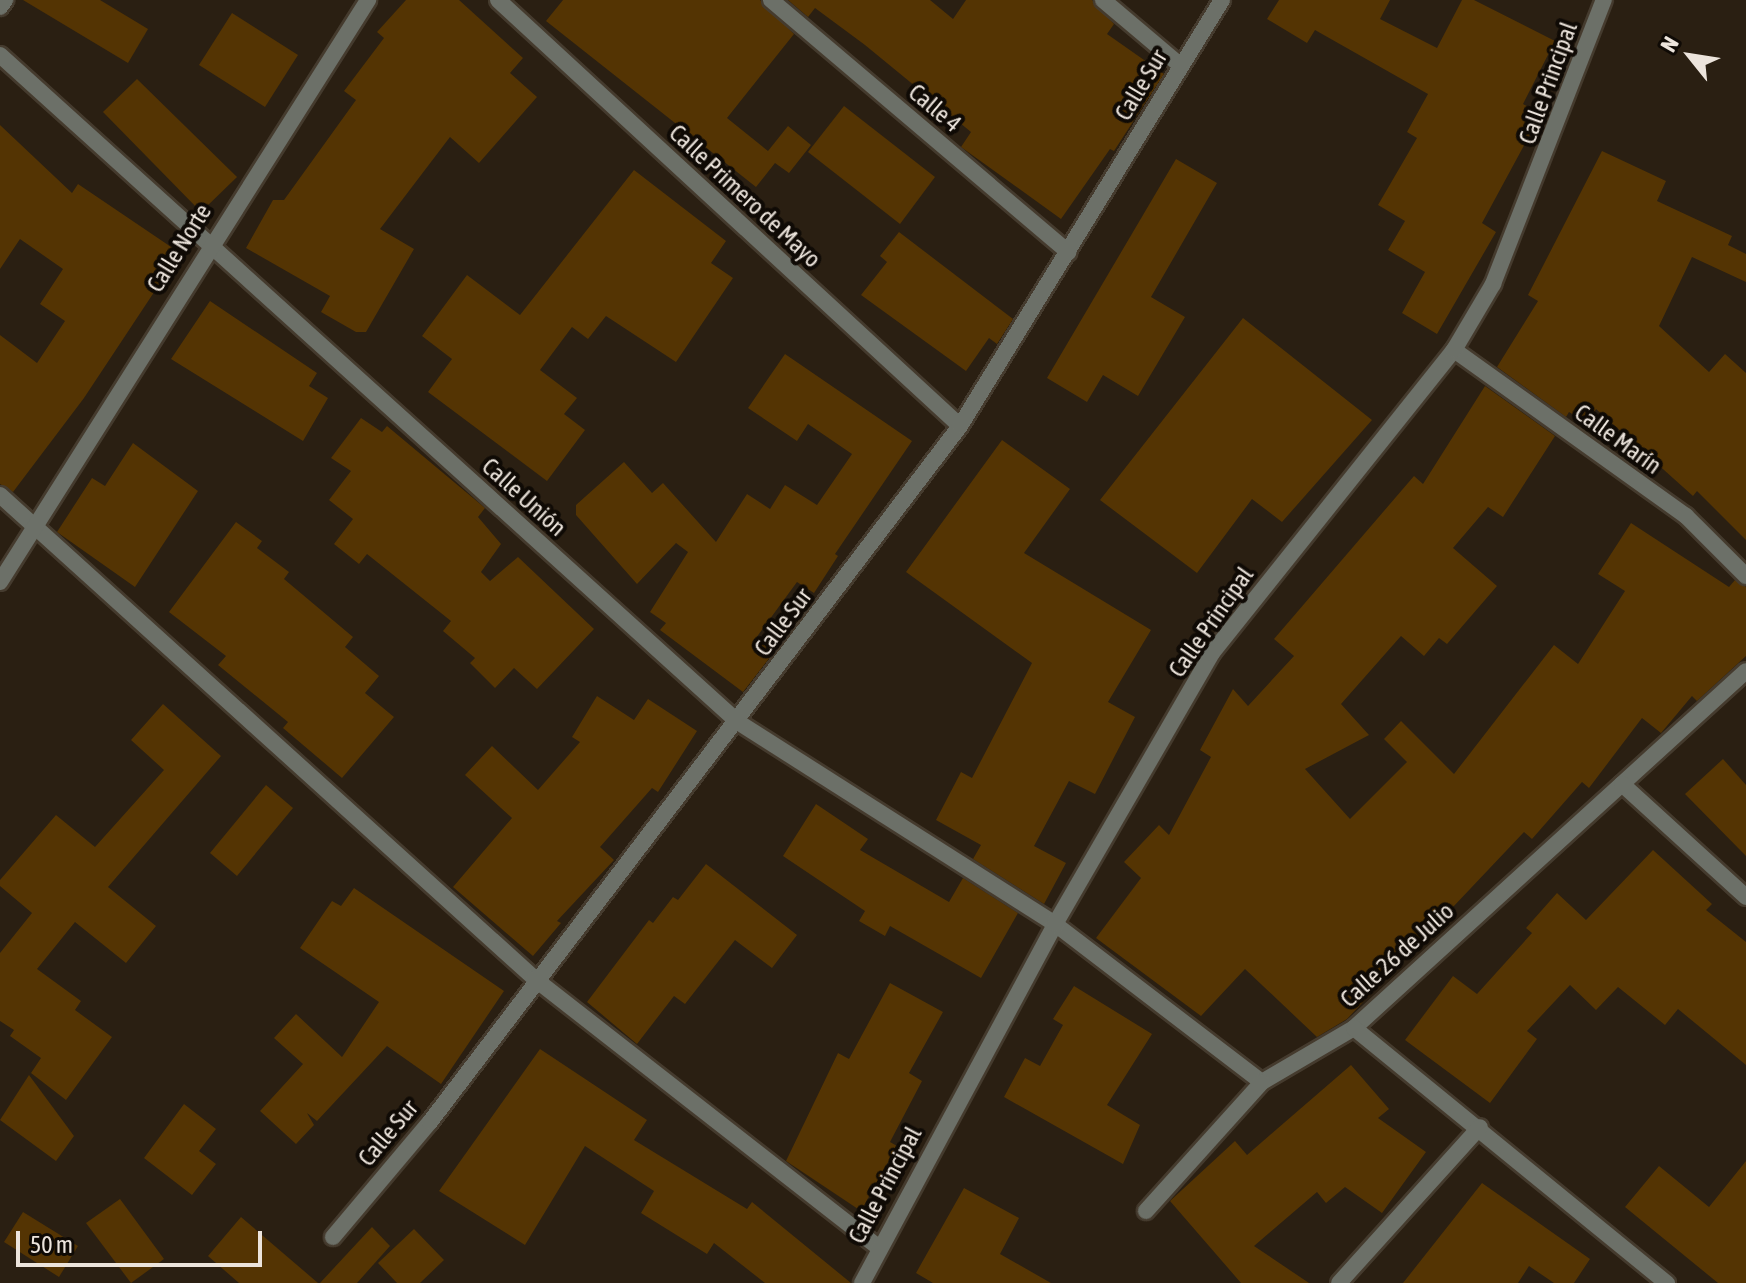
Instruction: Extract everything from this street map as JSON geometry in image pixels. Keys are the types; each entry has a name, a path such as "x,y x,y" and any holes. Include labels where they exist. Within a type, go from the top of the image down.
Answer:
{"street":[{"path":"0,7 5,0"},
{"name":"Calle Norte","path":"0,582 209,245 368,0"},
{"name":"Calle Primero de Mayo","path":"498,0 960,426"},
{"name":"Calle 4","path":"771,0 1068,252"},
{"path":"1103,0 1181,66"},
{"name":"Calle Sur","path":"333,1237 430,1122 535,979 738,722 960,426 1222,0"},
{"name":"Calle Principal","path":"862,1283 877,1246 1055,924 1212,653 1454,350 1493,284 1604,0"},
{"name":"Calle Unión","path":"0,55 738,722 1055,924"},
{"name":"Calle Marín","path":"1454,350 1686,516 1746,576"},
{"path":"0,495 535,979 877,1246"},
{"name":"Calle 26 de Julio","path":"1146,1211 1262,1082 1354,1028 1746,671"},
{"path":"1622,784 1746,897"},
{"path":"1055,924 1262,1082"},
{"path":"1354,1028 1480,1127 1667,1283"},
{"path":"1339,1283 1480,1127"}],"building":[{"path":"23,0 100,0 148,29 128,63"},
{"path":"406,0 459,0 523,58 510,73 537,97 479,163 450,137 380,229 414,249 366,332 356,332 321,312 330,296 246,248 273,200 284,200 356,100 344,91 384,38 377,32"},
{"path":"563,0 760,0 794,34 727,118 768,151 788,126 811,145 789,173 775,163 756,187 546,21"},
{"path":"788,0 930,0 953,19 966,0 1092,0 1114,24 1107,34 1164,74 1114,151 1110,149 1061,219 961,147 971,132 865,45 815,8 808,17"},
{"path":"1279,0 1390,0 1380,19 1437,48 1462,0 1474,0 1555,41 1523,104 1541,114 1482,223 1496,232 1437,334 1402,313 1425,272 1388,250 1405,221 1378,205 1417,138 1407,132 1428,94 1315,30 1307,43 1267,19"},
{"path":"232,13 298,55 265,107 199,65"},
{"path":"137,79 237,177 201,212 103,112"},
{"path":"844,106 935,177 900,224 808,152"},
{"path":"0,125 72,193 78,184 180,253 84,398 13,492 0,484 0,335 37,363 65,321 40,304 63,269 20,239 0,269"},
{"path":"1602,151 1666,181 1657,201 1732,236 1728,245 1746,254 1746,282 1692,257 1659,326 1709,372 1725,354 1746,373 1746,540 1697,491 1693,496 1596,409 1587,423 1569,412 1566,417 1497,367 1538,301 1528,295"},
{"path":"1176,159 1217,183 1151,297 1185,317 1138,396 1103,375 1087,402 1047,378"},
{"path":"634,170 726,241 711,263 733,278 676,362 606,316 588,339 572,327 540,370 577,398 564,414 585,430 547,481 428,392 452,359 422,336 467,275 520,315"},
{"path":"899,232 1013,319 997,344 989,338 966,371 861,295 887,262 880,256"},
{"path":"210,301 317,373 309,386 328,398 303,441 171,359"},
{"path":"1243,318 1372,420 1282,522 1252,499 1197,573 1100,500"},
{"path":"785,354 912,441 835,554 838,556 814,593 797,582 756,638 774,652 743,692 660,630 666,623 650,612 688,552 676,543 637,584 576,515 576,505 624,462 652,493 663,483 716,542 747,494 770,509 785,485 817,505 852,454 808,424 797,441 748,408"},
{"path":"1485,386 1555,436 1503,517 1488,507 1453,548 1497,586 1447,644 1439,638 1424,656 1401,636 1341,704 1369,735 1305,769 1350,819 1407,762 1384,739 1401,721 1454,774 1554,645 1578,664 1625,591 1598,574 1631,523 1729,587 1735,580 1746,587 1746,656 1697,701 1692,696 1661,733 1642,718 1589,788 1582,782 1532,839 1524,832 1347,1019 1317,1037 1245,969 1201,1016 1096,938 1141,878 1124,862 1159,825 1169,835 1211,757 1200,750 1233,689 1248,706 1294,656 1274,639 1414,476 1423,484"},
{"path":"361,418 382,432 387,426 485,508 478,517 501,544 481,572 490,581 518,557 594,629 537,689 514,668 495,688 470,663 475,658 443,631 451,621 367,554 359,564 334,544 353,519 329,500 351,471 331,458"},
{"path":"1002,440 1070,489 1024,553 1151,630 1108,702 1135,717 1095,794 1069,781 1034,846 1066,863 1044,904 973,859 981,845 936,820 961,772 972,778 1032,663 906,572"},
{"path":"133,443 198,491 135,587 57,532 92,478 105,486"},
{"path":"236,522 262,541 257,548 289,572 284,579 353,637 345,647 379,676 365,693 394,717 342,778 283,728 288,722 218,665 226,656 169,612"},
{"path":"597,696 634,720 648,699 697,731 658,792 652,788 600,847 614,860 557,921 561,923 533,956 453,887 512,818 465,775 492,746 538,790 580,742 572,737"},
{"path":"163,704 221,756 108,887 156,926 126,963 75,922 37,969 81,1001 75,1010 112,1037 66,1100 31,1073 41,1058 10,1036 14,1030 0,1021 0,953 32,913 0,886 0,880 56,815 95,847 164,770 131,740"},
{"path":"1723,759 1746,785 1746,856 1685,794"},
{"path":"266,785 293,808 237,876 210,853"},
{"path":"816,804 868,839 860,850 949,902 963,878 1018,913 981,978 890,926 885,936 859,921 865,911 783,856"},
{"path":"1653,850 1712,904 1706,910 1746,942 1746,1065 1678,1009 1665,1025 1618,987 1596,1010 1570,985 1527,1031 1537,1039 1490,1103 1405,1040 1453,976 1477,994 1532,933 1526,928 1557,893 1586,920"},
{"path":"706,864 797,935 772,968 735,940 685,1004 674,996 637,1044 587,1002 649,920 653,923 673,897 678,900"},
{"path":"354,888 504,991 441,1084 387,1046 317,1121 307,1113 314,1125 296,1144 260,1111 303,1064 274,1038 296,1014 342,1057 379,1002 300,948 332,901 341,906"},
{"path":"890,983 943,1012 909,1073 922,1081 890,1142 897,1146 861,1211 786,1161 838,1053 849,1059"},
{"path":"1074,986 1152,1034 1107,1105 1140,1125 1123,1164 1004,1097 1025,1058 1040,1066 1063,1025 1053,1019"},
{"path":"540,1049 647,1120 634,1140 747,1209 752,1202 851,1283 765,1283 714,1243 707,1254 641,1213 654,1191 585,1146 525,1245 439,1191"},
{"path":"1351,1065 1389,1109 1378,1118 1426,1152 1382,1213 1345,1187 1326,1203 1317,1192 1254,1246 1309,1283 1241,1283 1170,1201 1235,1141 1247,1155"},
{"path":"29,1075 74,1136 56,1161 0,1120"},
{"path":"184,1104 216,1129 199,1151 216,1164 192,1195 144,1158"},
{"path":"1746,1161 1746,1283 1718,1283 1625,1207 1659,1166 1709,1207"},
{"path":"1482,1183 1590,1259 1574,1283 1554,1283 1529,1266 1518,1283 1403,1283"},
{"path":"964,1188 1019,1218 1000,1254 1051,1283 933,1283 916,1273"},
{"path":"120,1199 164,1259 131,1283 86,1223"},
{"path":"23,1212 78,1246 59,1277 4,1242"},
{"path":"241,1217 318,1283 239,1283 208,1256"},
{"path":"372,1227 390,1246 357,1283 320,1283"},
{"path":"414,1229 444,1260 420,1283 397,1283 378,1263"}]}
